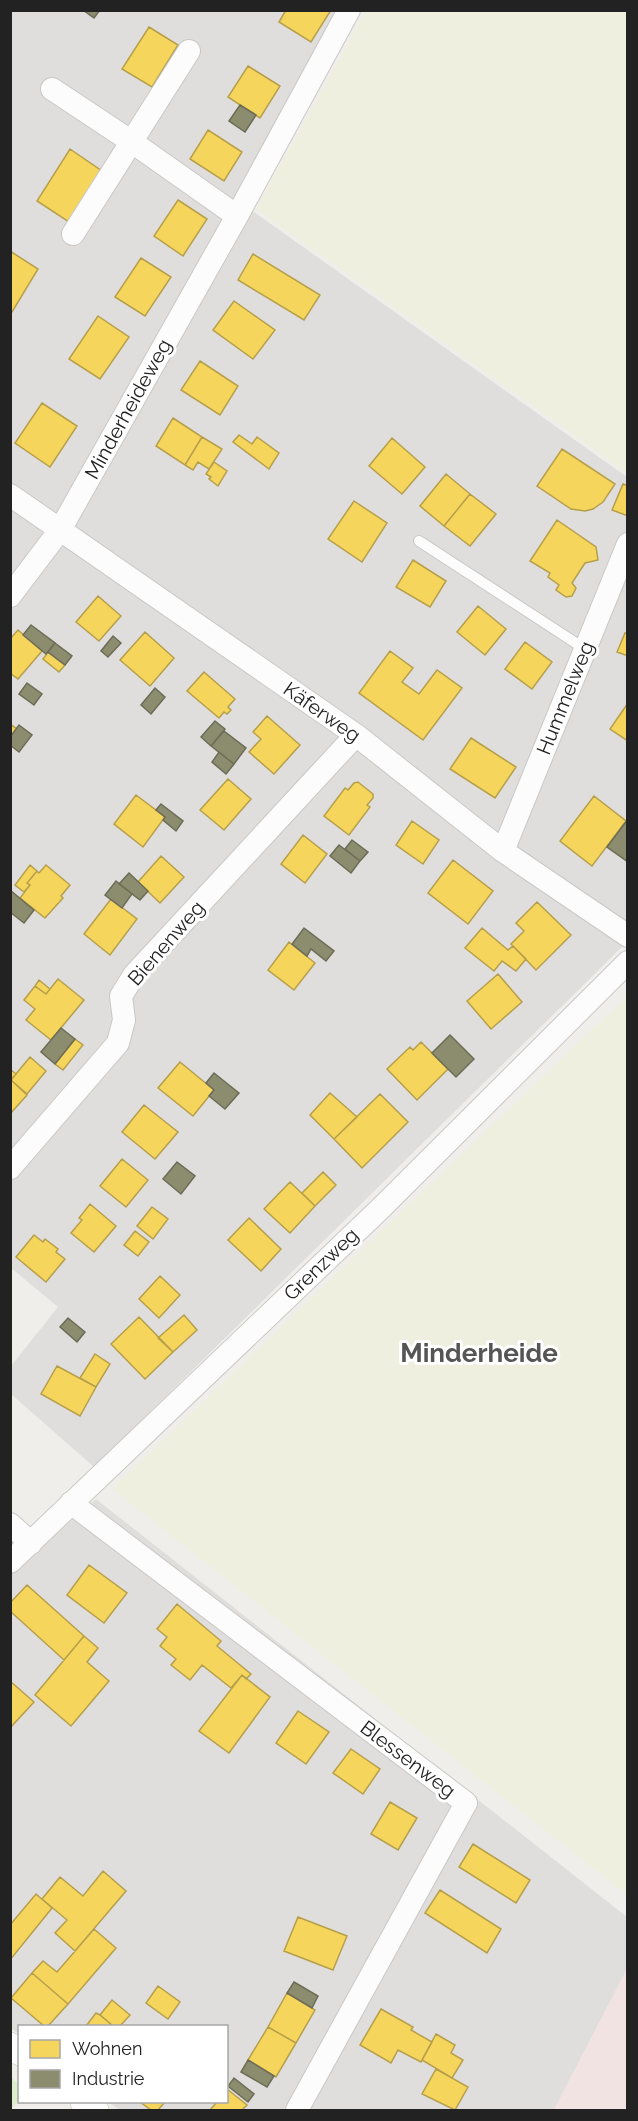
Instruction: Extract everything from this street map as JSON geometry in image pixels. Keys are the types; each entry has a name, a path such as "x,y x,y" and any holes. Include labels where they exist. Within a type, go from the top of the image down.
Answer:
{"street":[{"name":"Minderheideweg","path":"10,596 60,530 237,216 349,10"},
{"path":"73,234 189,51"},
{"path":"52,89 237,216"},
{"name":"Käferweg","path":"10,495 356,735 503,851 627,936"},
{"name":"Hummelweg","path":"503,851 627,544"},
{"name":"Bienenweg","path":"10,1168 118,1043 124,1020 121,996 134,975 356,735"},
{"name":"Grenzweg","path":"10,1562 380,1209 627,962"},
{"name":"Blessenweg","path":"71,1503 466,1803 297,2110"},
{"path":"10,1524 31,1543"}],"lane":[{"path":"419,541 585,649"}],"shaded area":[{"path":"11,11 342,11 237,200 627,477 627,942 94,1467 11,1394 11,1366 58,1307 10,1267"},
{"path":"96,1499 627,1917 627,1969 554,2110 120,2110 110,2103 228,2103 228,2025 18,2025 18,2033 11,2028 10,1574"},
{"path":"627,1969 627,2110 554,2110"}],"green space":[{"path":"366,11 627,11 627,473 256,209"},
{"path":"627,996 628,1480 625,1485 628,1488 627,1895 112,1489"},
{"path":"11,2077 18,2084 18,2100 11,2110"}],"building: Wohnen":[{"path":"286,10 331,10 311,42 279,22"},
{"path":"149,27 178,45 152,87 122,69"},
{"path":"248,66 280,86 260,118 228,97"},
{"path":"208,130 242,152 224,181 190,159"},
{"path":"70,149 102,171 69,222 37,201"},
{"path":"178,200 207,219 183,256 154,236"},
{"path":"10,251 38,269 12,312 10,312"},
{"path":"253,254 320,295 304,320 238,280"},
{"path":"141,258 171,277 145,316 115,297"},
{"path":"234,301 275,330 253,359 213,330"},
{"path":"98,316 129,337 100,379 69,359"},
{"path":"200,361 238,386 220,415 181,390"},
{"path":"42,403 77,426 50,467 15,443"},
{"path":"173,418 202,437 185,465 156,446"},
{"path":"239,435 252,444 257,437 279,453 269,469 233,442"},
{"path":"202,437 222,449 209,469 198,462 193,470 185,465"},
{"path":"392,438 425,467 402,494 369,466"},
{"path":"562,449 615,484 603,502 593,509 585,511 571,509 537,486"},
{"path":"214,462 227,471 218,486 206,474"},
{"path":"446,474 470,494 444,526 420,506"},
{"path":"623,484 628,486 628,516 612,510"},
{"path":"470,494 496,514 470,546 444,526"},
{"path":"354,501 387,523 362,562 328,539"},
{"path":"557,520 596,547 598,560 585,563 572,583 576,588 572,596 566,597 556,590 559,585 548,577 550,573 530,561"},
{"path":"413,560 446,581 430,607 396,587"},
{"path":"98,596 121,616 99,641 76,622"},
{"path":"478,606 506,629 485,655 457,632"},
{"path":"18,630 42,651 18,679 10,673 10,639"},
{"path":"145,632 174,658 150,686 120,660"},
{"path":"625,633 628,634 628,656 617,652"},
{"path":"525,642 552,662 532,689 505,669"},
{"path":"390,651 413,668 402,682 419,694 437,670 462,688 423,740 359,693"},
{"path":"48,652 65,665 59,672 43,659"},
{"path":"204,672 235,699 228,707 231,710 227,714 224,712 219,718 187,691"},
{"path":"628,703 628,741 610,729"},
{"path":"267,716 300,745 274,774 249,752 261,739 253,732"},
{"path":"10,724 17,729 10,737"},
{"path":"471,738 516,767 495,798 450,769"},
{"path":"228,779 251,799 224,830 200,810"},
{"path":"358,782 373,794 373,798 367,805 370,807 349,835 324,816 345,788 348,790"},
{"path":"136,795 165,817 143,847 114,824"},
{"path":"594,796 626,821 592,866 560,841"},
{"path":"412,821 439,840 423,864 396,845"},
{"path":"303,835 327,854 305,883 281,864"},
{"path":"161,856 184,877 160,903 138,882"},
{"path":"453,860 493,891 468,924 428,893"},
{"path":"30,865 37,871 27,883 30,885 24,892 15,885"},
{"path":"46,865 70,885 61,896 63,898 45,918 20,898 30,885 27,883 37,871 39,873"},
{"path":"111,899 137,919 110,955 84,934"},
{"path":"537,902 571,935 536,970 511,944 524,931 516,923"},
{"path":"482,928 508,950 513,946 526,959 516,971 502,961 494,971 465,948"},
{"path":"289,942 315,963 294,990 268,970"},
{"path":"498,974 522,1002 491,1029 467,1001"},
{"path":"58,979 84,1000 51,1040 26,1020 35,1009 24,1000 35,986 46,994"},
{"path":"39,980 50,989 46,994 35,986"},
{"path":"75,1039 83,1045 63,1070 55,1064"},
{"path":"421,1042 448,1069 417,1100 387,1069 410,1047 413,1050"},
{"path":"30,1057 46,1071 27,1094 11,1080"},
{"path":"180,1062 214,1090 193,1116 158,1088"},
{"path":"10,1069 16,1074 11,1080 27,1095 10,1114"},
{"path":"330,1093 357,1117 334,1139 310,1115"},
{"path":"380,1094 408,1122 362,1168 334,1139"},
{"path":"144,1105 178,1132 155,1159 122,1132"},
{"path":"122,1159 148,1180 126,1207 100,1186"},
{"path":"323,1172 336,1185 315,1206 302,1193"},
{"path":"290,1182 315,1206 290,1233 264,1209"},
{"path":"90,1204 116,1226 94,1252 71,1233 82,1220 79,1218"},
{"path":"152,1207 168,1219 153,1239 137,1226"},
{"path":"249,1218 281,1249 261,1271 228,1240"},
{"path":"135,1231 149,1242 138,1256 124,1245"},
{"path":"34,1235 43,1242 45,1239 58,1249 56,1252 65,1259 46,1282 16,1257"},
{"path":"160,1276 180,1295 159,1318 139,1299"},
{"path":"184,1315 197,1330 173,1352 158,1338"},
{"path":"139,1317 173,1352 145,1379 111,1344"},
{"path":"95,1354 110,1364 96,1387 80,1378"},
{"path":"57,1366 96,1387 80,1416 41,1394"},
{"path":"89,1565 127,1593 104,1623 67,1595"},
{"path":"27,1585 84,1636 64,1660 10,1611 10,1603"},
{"path":"177,1604 221,1641 217,1646 251,1674 246,1679 242,1675 231,1688 202,1665 190,1680 171,1665 176,1659 160,1646 167,1637 157,1629"},
{"path":"84,1636 98,1648 87,1662 109,1681 71,1726 35,1695"},
{"path":"242,1675 270,1697 229,1753 199,1731"},
{"path":"10,1681 34,1702 10,1728"},
{"path":"298,1711 329,1732 306,1764 276,1743"},
{"path":"351,1749 380,1769 363,1794 333,1773"},
{"path":"390,1802 417,1818 398,1850 371,1834"},
{"path":"473,1844 530,1880 516,1903 459,1867"},
{"path":"103,1871 126,1891 75,1951 55,1933 67,1920 42,1899 60,1877 83,1896"},
{"path":"440,1890 501,1929 487,1953 425,1913"},
{"path":"36,1894 52,1908 10,1960 10,1925"},
{"path":"298,1917 347,1936 333,1970 284,1951"},
{"path":"94,1929 116,1948 68,2004 32,1973 43,1961 57,1972"},
{"path":"32,1973 68,2004 49,2025 43,2025 11,1998"},
{"path":"158,1986 180,2002 168,2019 146,2003"},
{"path":"287,1993 315,2010 296,2043 268,2027"},
{"path":"112,2000 130,2015 121,2025 112,2025 100,2015"},
{"path":"381,2009 413,2027 411,2030 432,2042 421,2062 398,2050 391,2063 360,2045"},
{"path":"96,2013 112,2025 87,2025"},
{"path":"268,2027 296,2043 276,2077 248,2060"},
{"path":"436,2034 455,2045 451,2053 463,2060 452,2078 422,2060"},
{"path":"436,2069 468,2087 455,2110 422,2094"},
{"path":"228,2090 247,2105 242,2110 210,2110 216,2103 228,2103"},
{"path":"141,2103 164,2103 158,2110 151,2110"}],"building: Industrie":[{"path":"83,10 100,10 94,18"},
{"path":"240,105 256,115 245,132 229,121"},
{"path":"31,625 55,643 46,654 23,635"},
{"path":"113,636 121,643 108,657 101,651"},
{"path":"55,643 72,656 65,665 48,652"},
{"path":"27,683 42,694 34,705 19,694"},
{"path":"155,688 165,697 151,714 141,705"},
{"path":"215,721 225,729 211,746 201,737"},
{"path":"19,725 32,735 19,752 10,745 10,737"},
{"path":"224,731 246,748 234,764 211,746"},
{"path":"219,752 234,764 226,774 212,762"},
{"path":"161,804 183,821 176,831 163,820 165,817 156,810"},
{"path":"628,819 628,862 607,847"},
{"path":"352,840 368,852 360,861 345,849"},
{"path":"339,845 360,861 351,873 330,856"},
{"path":"129,873 148,891 140,900 119,884"},
{"path":"116,881 132,894 122,908 105,895"},
{"path":"10,890 34,910 24,923 10,912"},
{"path":"304,928 334,951 326,961 311,949 307,956 292,944"},
{"path":"61,1028 75,1039 55,1064 41,1052"},
{"path":"450,1035 474,1059 456,1077 432,1053"},
{"path":"214,1073 239,1093 225,1109 209,1096 214,1090 206,1083"},
{"path":"177,1162 195,1176 181,1194 163,1179"},
{"path":"68,1318 85,1332 77,1342 60,1327"},
{"path":"294,1982 318,1996 312,2008 287,1993"},
{"path":"248,2060 274,2076 267,2087 241,2072"},
{"path":"234,2078 254,2094 248,2102 228,2086"}],"district":[{"name":"Minderheide","path":"479,1353"}]}
